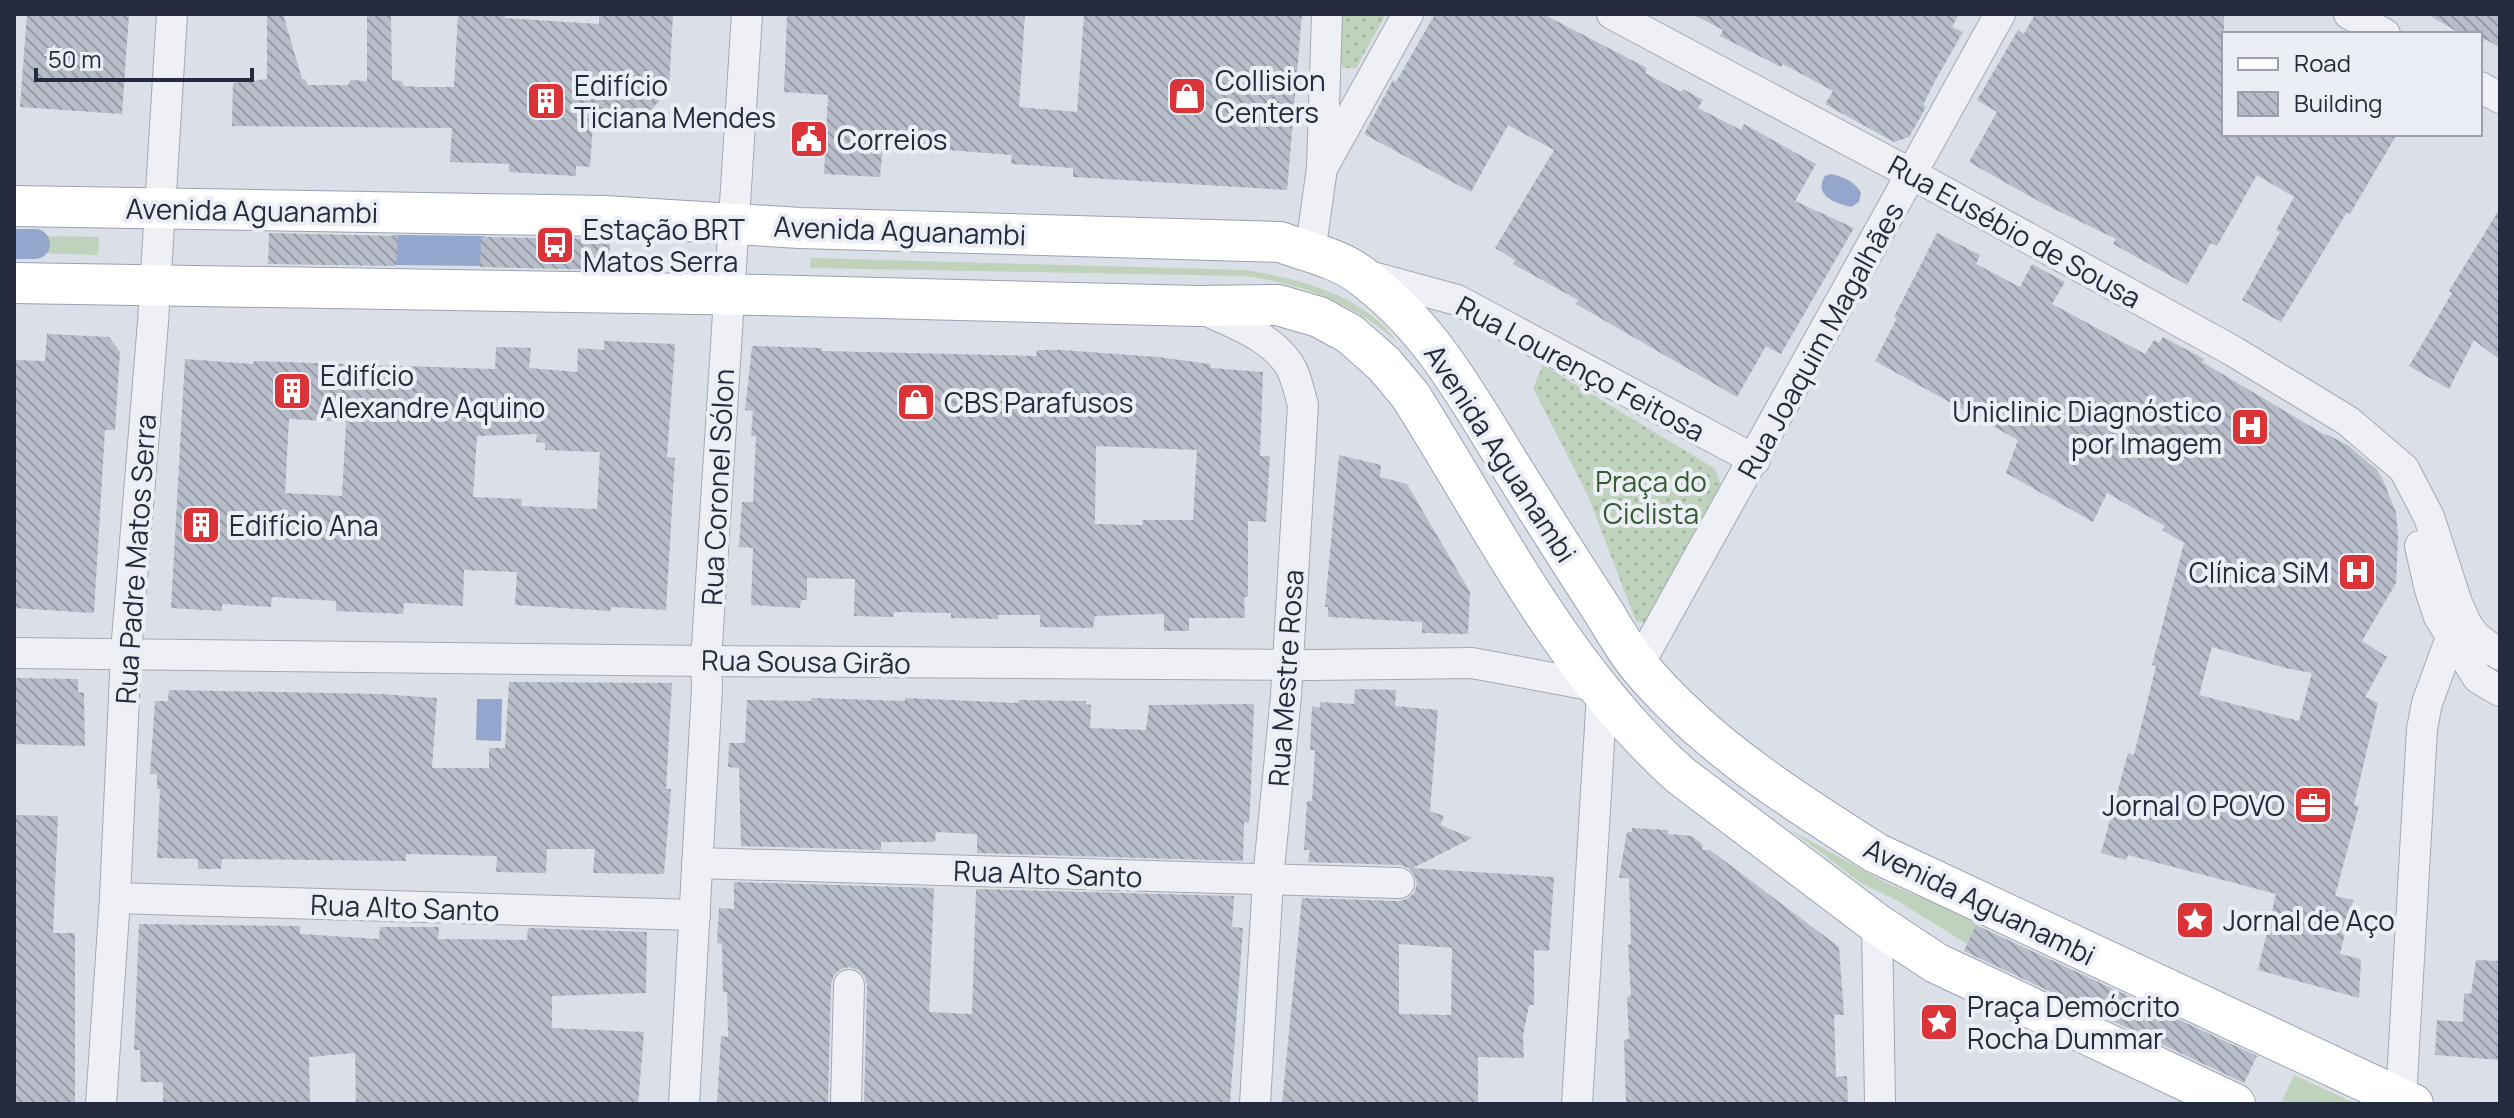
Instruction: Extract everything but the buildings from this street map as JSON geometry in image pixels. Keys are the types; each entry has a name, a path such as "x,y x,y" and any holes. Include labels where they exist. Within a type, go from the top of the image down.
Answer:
{"main road":[{"name":"Avenida Aguanambi","path":"14,206 605,216 800,228 1280,242 1310,253 1357,273 1415,322 1443,357 1638,666 1734,756 1797,803 1876,853 2407,1101"},
{"name":"Avenida Aguanambi","path":"14,283 1197,306 1278,305 1319,317 1350,334 1384,364 1410,395 1560,636 1599,690 1649,748 1680,775 1877,924 1936,963 2235,1104"}],"street":[{"name":"Rua Padre Matos Serra","path":"101,1104 115,898 126,652 155,286 172,14"},
{"name":"Rua Coronel Sólon","path":"684,1104 706,661 747,14"},
{"path":"1310,253 1322,168 1327,14"},
{"path":"1322,168 1408,14"},
{"name":"Rua Eusébio de Sousa","path":"1612,14 1911,173 2233,351 2348,421 2404,469 2429,517 2467,625 2476,637 2500,655"},
{"path":"2349,14 2381,32"},
{"name":"Rua Joaquim Magalhães","path":"1638,666 1755,460 1911,173 1991,17"},
{"path":"2482,88 2500,98"},
{"name":"Rua Lourenço Feitosa","path":"1357,273 1457,300 1755,460"},
{"name":"Rua Mestre Rosa","path":"1197,306 1274,346 1290,366 1303,405 1286,696 1268,879 1255,1104"},
{"path":"2404,469 2430,590 2439,617 2478,678 2500,691"},
{"path":"2407,1101 2422,729 2427,703 2452,635"},
{"name":"Rua Sousa Girão","path":"14,653 706,661 1472,663 1599,690"},
{"path":"1577,1104 1599,690"},
{"name":"Rua Alto Santo","path":"697,863 1399,883"},
{"name":"Rua Alto Santo","path":"115,898 695,915"},
{"path":"1877,924 1880,1104"},
{"path":"846,1104 849,985"}],"green space":[{"path":"1342,14 1386,14 1356,68 1343,68 1340,56"},
{"path":"35,236 99,237 98,255 35,253"},
{"path":"811,258 1246,270 1309,284 1349,301 1384,326 1398,343 1346,306 1287,284 1246,276 810,268"},
{"name":"Praça do Ciclista","path":"1543,365 1714,468 1719,479 1721,498 1644,623 1636,621 1588,496 1533,388"},
{"path":"1791,830 1886,883 1978,921 1967,944 1898,901 1861,883"},
{"path":"2294,1075 2356,1104 2282,1101"}],"water":[{"path":"1831,174 1855,185 1861,193 1859,202 1851,207 1823,193 1822,183 1825,176"},
{"path":"477,699 502,699 501,741 476,740"}],"waterway":[{"path":"14,244 35,244"},
{"path":"397,250 481,251"}],"place":[{"name":"Collision Centers","path":"1187,96"},
{"name":"Edifício Ticiana Mendes","path":"546,101"},
{"name":"Correios","path":"809,139"},
{"name":"Estação BRT Matos Serra","path":"555,245"},
{"name":"Edifício Alexandre Aquino","path":"292,391"},
{"name":"CBS Parafusos","path":"916,402"},
{"name":"Uniclinic Diagnóstico por Imagem","path":"2250,427"},
{"name":"Edifício Ana","path":"201,525"},
{"name":"Clínica SiM","path":"2357,572"},
{"name":"Jornal O POVO","path":"2313,805"},
{"name":"Jornal de Aço","path":"2195,920"},
{"name":"Praça Demócrito Rocha Dummar","path":"1939,1022"}]}
